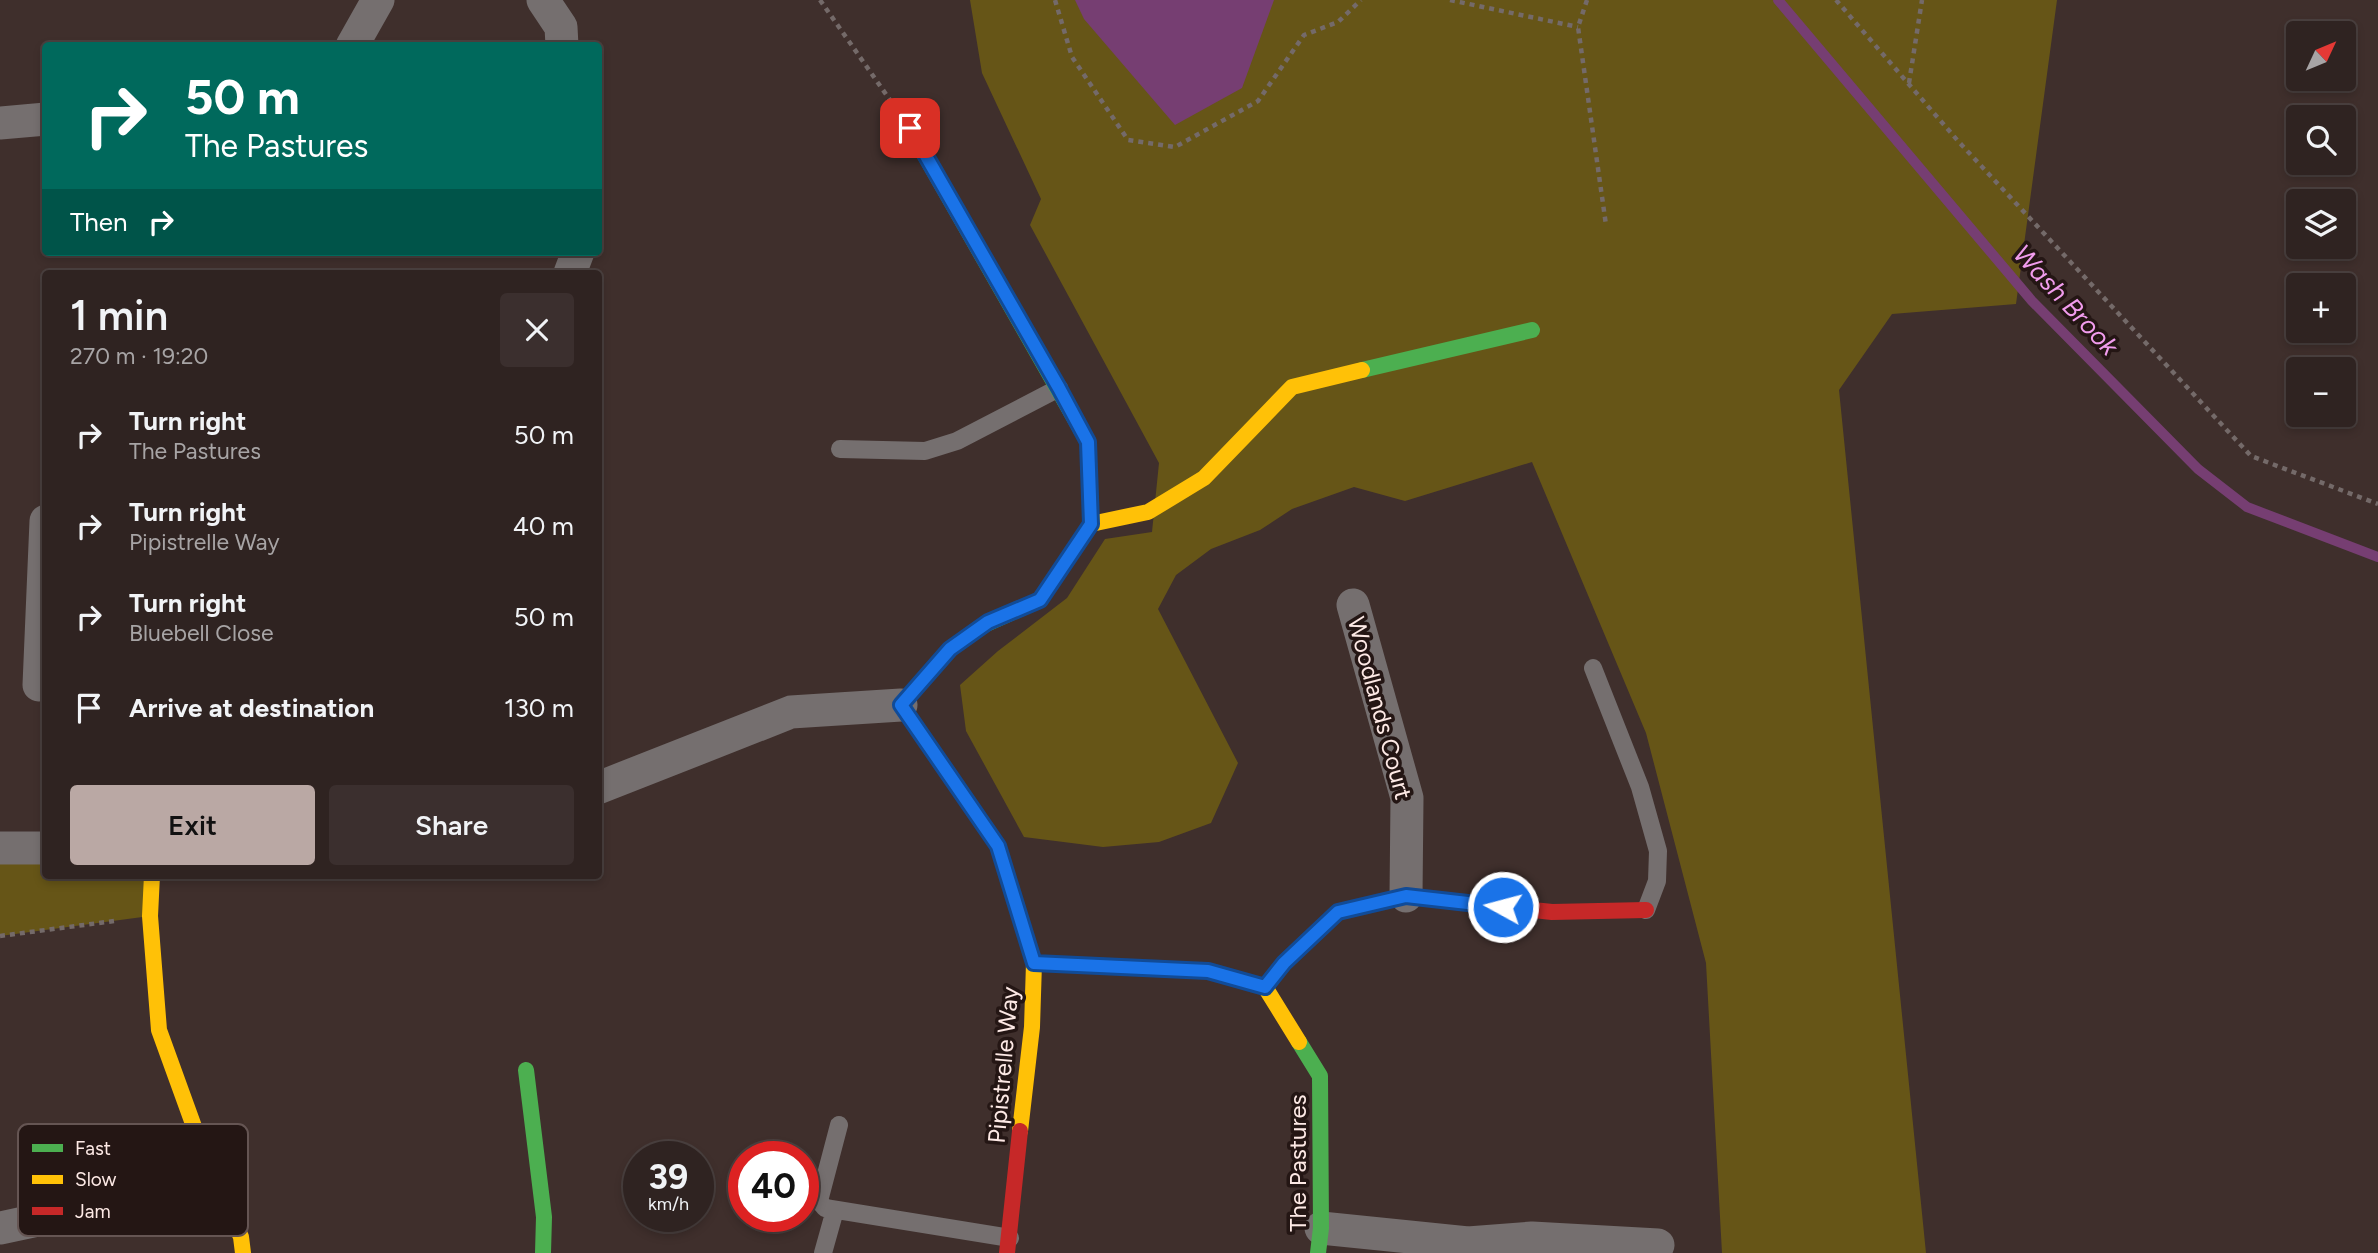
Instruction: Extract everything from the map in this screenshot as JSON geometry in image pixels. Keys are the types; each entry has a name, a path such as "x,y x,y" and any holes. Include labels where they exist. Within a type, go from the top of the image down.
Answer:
{"street":[{"path":"354,42 378,0"},
{"path":"543,0 561,27 562,42"},
{"path":"0,122 42,119"},
{"path":"602,786 790,712 901,705 950,649 988,622 1040,600 1091,524 1088,442 910,128"},
{"path":"1091,524 1148,512 1204,478 1292,387 1532,330"},
{"name":"Woodlands Court","path":"1353,604 1407,798 1406,896"},
{"path":"39,685 42,615"},
{"name":"Pipistrelle Way","path":"901,705 998,846 1034,963 1032,1027 1008,1246"},
{"path":"0,848 42,848"},
{"path":"152,879 150,916 159,1030 193,1124"},
{"path":"1034,963 1208,971 1265,987 1284,963 1338,912 1406,896 1552,912 1646,910"},
{"name":"The Pastures","path":"1265,987 1320,1076 1320,1241"},
{"path":"526,1070 544,1217 542,1253"},
{"path":"0,1228 18,1224"},
{"path":"1320,1241 1468,1243 1532,1238 1658,1245"}],"lane":[{"path":"840,449 925,451 957,441 1059,388"},
{"path":"1593,668 1640,787 1658,851 1657,881 1646,910"},
{"path":"839,1125 819,1201 825,1208 1008,1246"},
{"path":"823,1253 835,1210"}],"path":[{"path":"820,0 910,128"},
{"path":"1055,0 1072,57 1128,140 1175,147 1258,101 1304,35 1338,22 1361,0"},
{"path":"1450,0 1578,27"},
{"path":"1587,0 1578,27 1606,225"},
{"path":"1836,0 1958,141 2251,456 2378,504"},
{"path":"1909,84 1922,0"},
{"path":"0,936 150,916"}],"shaded area":[{"path":"970,0 2057,0 2016,304 1892,314 1839,390 1926,1253 1722,1253 1706,963 1646,733 1532,462 1405,501 1354,487 1292,509 1260,530 1211,549 1176,575 1158,609 1238,763 1211,823 1159,842 1103,847 1024,837 966,731 960,685 998,651 1067,598 1105,539 1152,532 1159,463 1030,225 1041,199 982,73"},
{"path":"1075,0 1274,0 1242,88 1175,125 1084,19"},
{"path":"0,848 42,848 42,879 152,879 150,916 0,936"}],"waterway":[{"name":"Wash Brook","path":"1778,0 2032,301 2198,469 2247,507 2378,557"}],"traffic: fast":[{"path":"910,129 1088,442 1091,524 1040,600 984,625"},
{"path":"1362,370 1532,330"},
{"path":"1299,1042 1320,1076 1321,1228 1318,1253"},
{"path":"526,1070 544,1217 543,1253"}],"traffic: slow":[{"path":"1091,524 1148,512 1204,478 1292,387 1362,370"},
{"path":"984,625 950,649 901,705 998,846 1034,963 1032,1027 1020,1131"},
{"path":"152,879 150,916 159,1030 193,1124"},
{"path":"1034,963 1208,971 1265,987 1299,1042"},
{"path":"241,1236 243,1253"}],"traffic: jam":[{"path":"1265,987 1284,963 1338,912 1406,896 1552,912 1646,910"},
{"path":"1007,1253 1020,1131"}],"route":[{"path":"910,128 1088,442 1091,524 1040,600 988,622 950,649 901,705 998,846 1034,963 1208,971 1265,987 1284,963 1338,912 1406,896 1503,907"}]}
